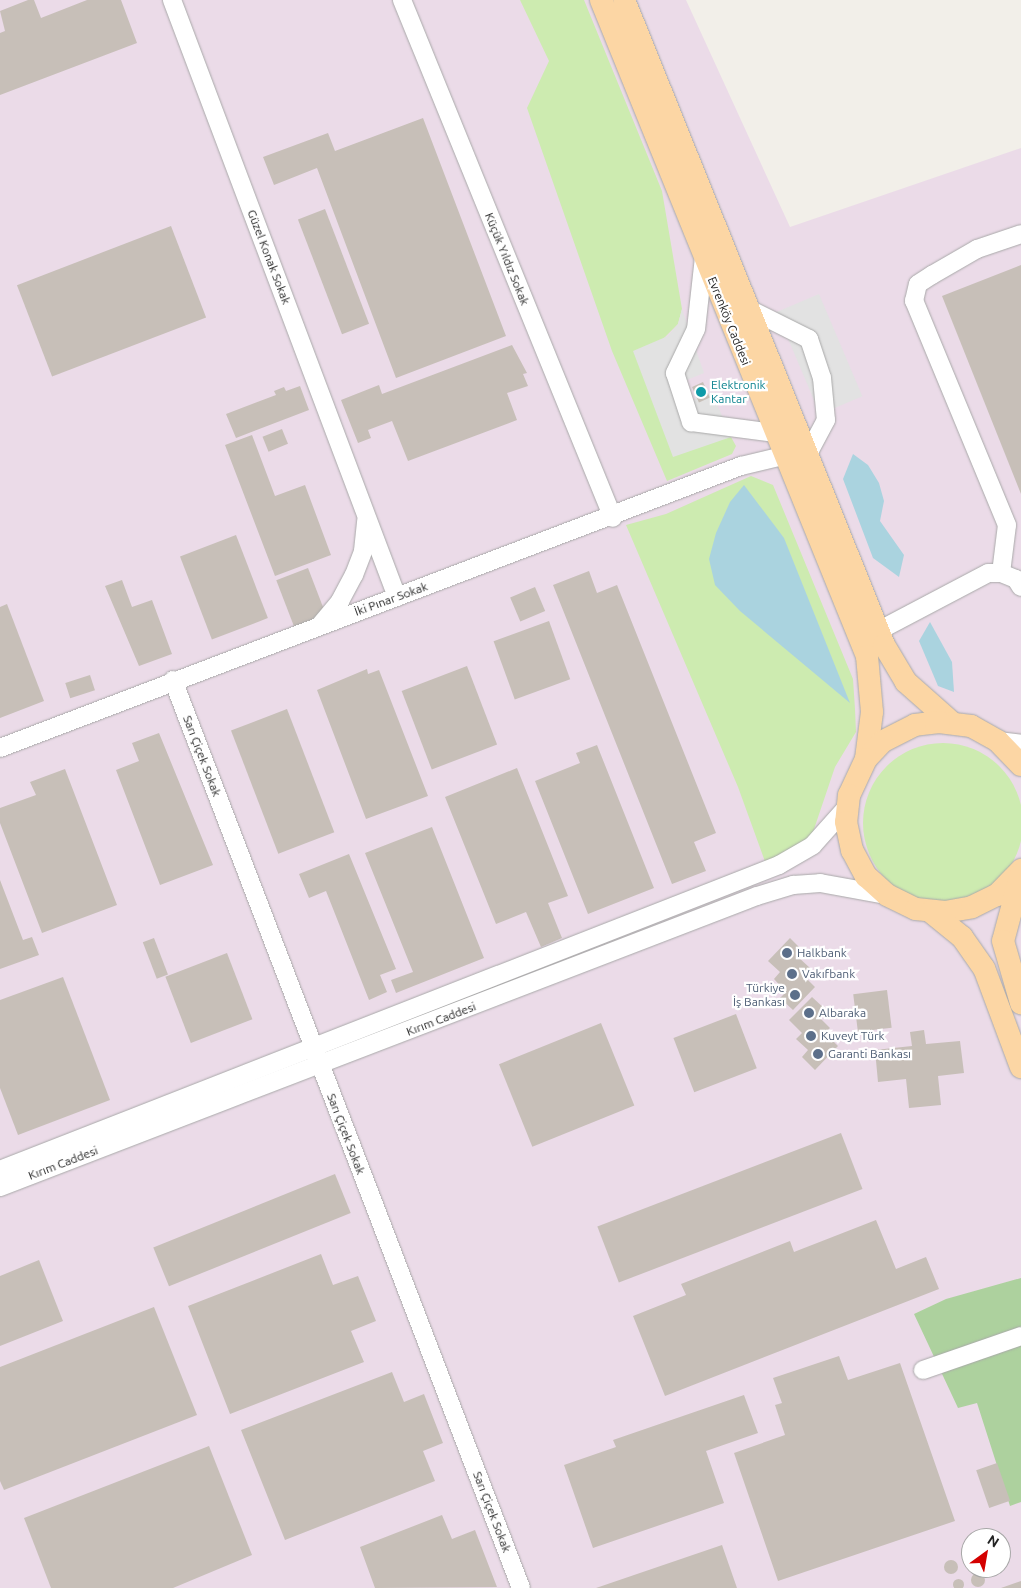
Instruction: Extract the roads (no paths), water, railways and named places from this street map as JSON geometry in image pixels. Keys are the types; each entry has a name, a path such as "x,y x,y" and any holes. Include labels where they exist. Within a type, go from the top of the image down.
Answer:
{"main road":[{"name":"Evrenköy Caddesi","path":"601,0 783,456 867,656 872,705 866,759"},
{"name":"Evrenköy Caddesi","path":"624,0 751,310 878,631 906,682 951,722"},
{"path":"1021,765 998,741 971,726 951,722 903,730 882,742 866,759 852,782 846,808 848,836 858,864 887,895 931,912 962,936 984,968 1021,1068"},
{"path":"931,912 958,911 984,902 1007,886 1021,870"},
{"path":"1021,874 1003,941 1021,1003"}],"street":[{"name":"Güzel Konak Sokak","path":"172,0 397,597"},
{"name":"Küçük Yıldız Sokak","path":"402,0 612,518"},
{"path":"1001,573 1008,525 914,301 918,284 932,275 978,250 1021,234"},
{"path":"704,257 696,329 675,373 692,422 774,433"},
{"path":"751,310 809,339 822,378 826,420 808,454"},
{"name":"İki Pınar Sokak","path":"0,748 174,680 612,518 741,466 783,456"},
{"name":"Güzel Konak Sokak","path":"318,626 340,601 354,574 365,540 366,514"},
{"path":"878,631 988,573 1001,573 1016,579 1021,587"},
{"name":"Sarı Çiçek Sokak","path":"174,680 313,1048 521,1588"},
{"path":"998,741 1021,744"},
{"name":"Kırım Caddesi","path":"0,1170 785,862 818,841 846,808"},
{"name":"Kırım Caddesi","path":"0,1187 320,1066 777,889 820,883 887,895"},
{"path":"923,1370 1021,1336"}],"water":[{"path":"853,454 868,465 879,483 884,501 880,521 904,555 899,577 873,558 843,479"},
{"path":"744,485 784,538 850,703 740,611 715,585 709,559 716,533 730,502"},
{"path":"930,622 952,662 954,692 938,686 919,641"}],"place":[{"name":"Elektronik Kantar","path":"701,392"},
{"name":"Halkbank","path":"787,953"},
{"name":"Vakıfbank","path":"792,974"},
{"name":"Türkiye İş Bankası","path":"795,995"},
{"name":"Albaraka","path":"809,1013"},
{"name":"Kuveyt Türk","path":"811,1036"},
{"name":"Garanti Bankası","path":"818,1054"}]}
